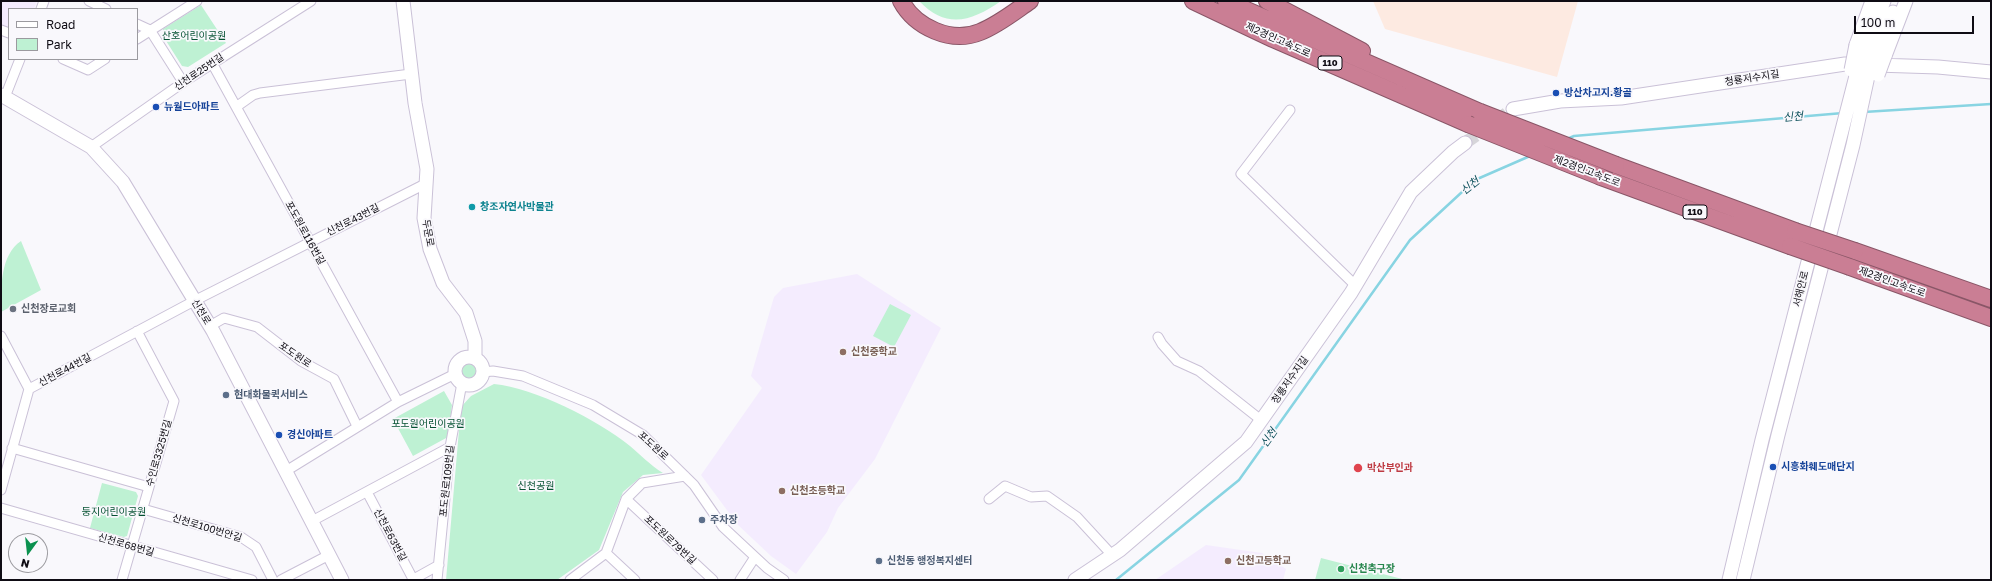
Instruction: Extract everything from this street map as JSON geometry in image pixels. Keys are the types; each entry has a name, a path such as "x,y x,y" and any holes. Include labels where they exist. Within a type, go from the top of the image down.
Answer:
{"highway":[{"path":"901,1 910,15 927,28 941,33 958,36 979,33 999,23 1030,1"},
{"path":"912,1 934,20 946,24 962,25 977,22 994,15 1014,1"},
{"name":"제2경인고속도로","path":"1193,1 1273,39 1468,124 1601,177 1793,238 1855,251 1991,299"},
{"name":"제2경인고속도로","path":"1226,1 1450,100 1793,238 1850,267 1991,318"},
{"path":"1267,1 1408,75 1450,100"}],"street":[{"path":"89,1 103,8"},
{"path":"138,38 197,1"},
{"name":"신천로25번길","path":"91,147 183,82 310,1"},
{"name":"두문로","path":"403,1 411,74 427,169 424,218 430,249 443,283 466,313 475,340 476,358"},
{"path":"1863,76 1871,49 1872,1"},
{"name":"서해안로","path":"1729,580 1766,425 1851,92 1863,76 1884,1"},
{"name":"서해안로","path":"1871,49 1898,1"},
{"path":"1871,49 1906,1"},
{"path":"138,24 150,30 183,82"},
{"path":"3,96 20,60"},
{"path":"69,60 80,62 88,70 103,60"},
{"name":"포도원로116번길","path":"212,63 398,402"},
{"name":"청룡저수지길","path":"1513,109 1560,100 1621,98 1845,64 1938,66 1991,72"},
{"path":"236,107 253,95 260,93 411,74"},
{"name":"서해안로","path":"1744,580 1857,126 1867,95 1863,76"},
{"name":"신천로","path":"3,96 91,147 122,182 210,326 342,580"},
{"path":"1290,110 1241,174 1355,285"},
{"name":"청룡저수지길","path":"1075,580 1112,555 1246,442 1355,285 1411,192 1465,143"},
{"name":"신천로43번길","path":"194,301 427,183"},
{"name":"신천로44번길","path":"1,490 29,389 194,301"},
{"name":"포도원로","path":"210,326 224,318 257,327 301,361 334,379 356,426"},
{"name":"수인로3325번길","path":"122,580 174,401 137,331"},
{"path":"1,336 29,389"},
{"path":"1158,337 1176,361 1199,371 1261,420"},
{"path":"286,471 356,426 398,402 458,378 474,384 480,379 483,372 481,364 476,358 468,356 460,359 455,366 458,378"},
{"name":"포도원로","path":"483,372 493,371 523,376 593,405 643,435 694,485 723,527 767,568 784,580"},
{"name":"포도원로109번길","path":"437,580 458,378"},
{"path":"12,448 150,487"},
{"path":"312,521 450,448"},
{"path":"574,579 606,553 626,499 642,483 685,476"},
{"path":"989,499 1005,486 1031,497 1047,496 1077,517 1112,555"},
{"name":"신천로63번길","path":"367,492 412,580"},
{"name":"포도원로79번길","path":"626,499 713,580"},
{"name":"신천로68번길","path":"1,508 252,580"},
{"name":"신천로100번안길","path":"143,509 241,537 256,547 273,580"},
{"path":"606,553 635,580"},
{"path":"281,580 329,555"},
{"path":"740,580 755,557"},
{"path":"412,580 439,565"}],"shaded area":[{"path":"1,1 37,1 34,8 8,8 8,28 1,25"},
{"path":"1373,1 1578,1 1557,77 1385,29"},
{"path":"857,274 941,328 875,459 838,508 827,532 796,574 771,556 738,525 701,475 762,388 751,376 774,297 783,288"},
{"name":"신천고등학교","path":"1206,545 1262,553 1286,569 1283,580 1155,580"}],"green space":[{"path":"919,1 1001,1 980,14 960,19 950,19 929,10"},
{"name":"산호어린이공원","path":"201,5 226,43 188,67 182,66 163,36 163,29"},
{"path":"21,241 41,290 1,312 1,293 5,263 14,247"},
{"path":"890,304 911,315 894,347 873,336"},
{"path":"466,363 472,363 477,368 475,377 472,379 466,379 461,374 461,368"},
{"name":"신천공원","path":"494,384 528,392 584,416 617,436 663,473 643,475 623,492 599,550 557,580 446,580 461,407 471,396"},
{"name":"포도원어린이공원","path":"444,391 452,405 448,437 413,456 393,419"},
{"name":"둥지어린이공원","path":"102,483 136,492 138,496 127,536 124,537 90,528"},
{"name":"신천축구장","path":"1321,558 1406,580 1315,580"}],"waterway":[{"name":"신천","path":"1864,112 1991,104"},
{"name":"신천","path":"1567,139 1574,136 1843,113"},
{"name":"신천","path":"1116,580 1239,480 1410,240 1475,180 1530,156"}],"tunnel":[{"path":"1465,143 1513,109"}],"place":[{"name":"방산차고지.황골","path":"1556,93"},
{"name":"뉴월드아파트","path":"156,107"},
{"name":"창조자연사박물관","path":"472,207"},
{"name":"신천장로교회","path":"13,309"},
{"name":"신천중학교","path":"843,352"},
{"name":"현대화물퀵서비스","path":"226,395"},
{"name":"경신아파트","path":"279,435"},
{"name":"시흥화훼도매단지","path":"1773,467"},
{"name":"박산부인과","path":"1358,468"},
{"name":"신천초등학교","path":"782,491"},
{"name":"주차장","path":"702,520"},
{"name":"신천동 행정복지센터","path":"879,561"},
{"name":"신천고등학교","path":"1228,561"},
{"name":"신천축구장","path":"1341,569"}]}
